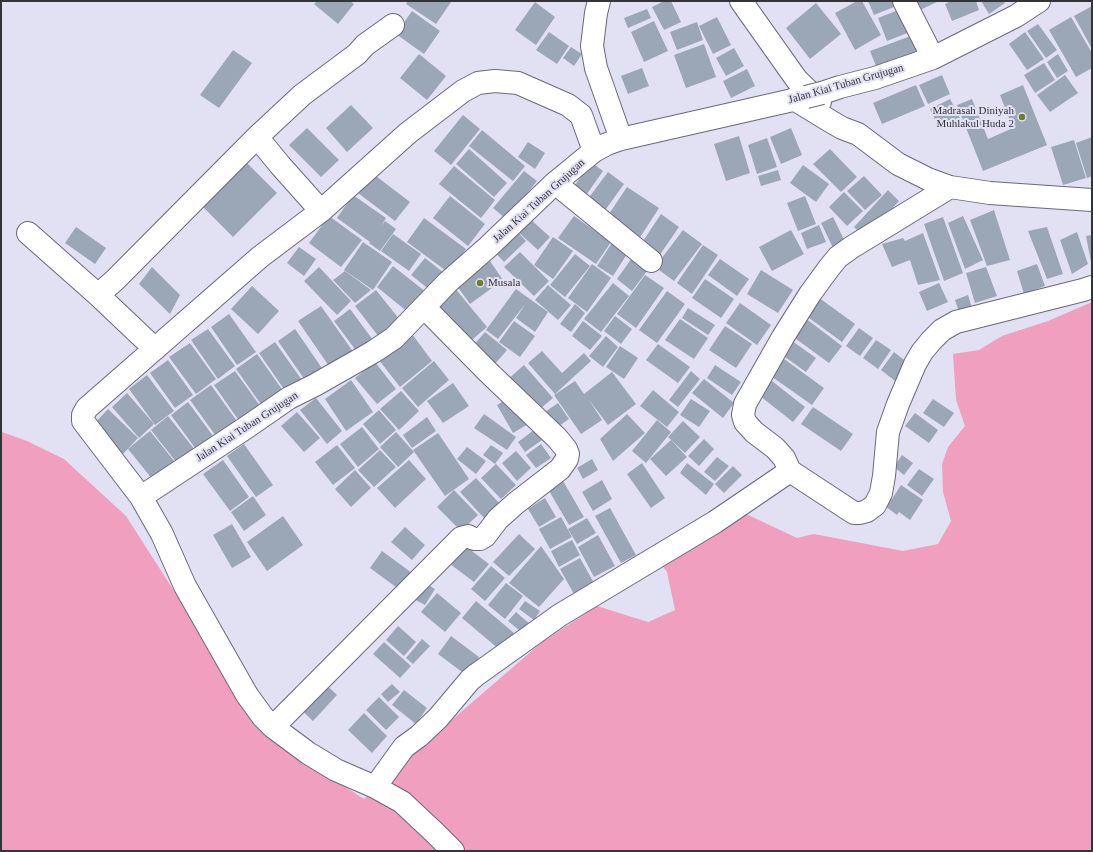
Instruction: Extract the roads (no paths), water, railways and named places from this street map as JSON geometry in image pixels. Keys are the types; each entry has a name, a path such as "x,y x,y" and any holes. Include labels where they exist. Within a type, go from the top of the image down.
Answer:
{"street":[{"path":"599,1 596,12 592,46 596,68 621,139"},
{"path":"741,1 797,80 858,134 898,164 928,179 950,187 990,193 1092,200"},
{"path":"904,1 932,58"},
{"name":"Jalan Kiai Tuban Grujugan","path":"140,497 289,398 315,385 394,338 448,282 488,247 555,183 594,151 621,139 808,96 875,78 932,58 1016,16 1039,1"},
{"path":"98,294 115,280 257,137 302,95 357,54 365,45 393,25"},
{"path":"453,851 402,802 375,787 336,770 308,753 273,727 263,717 247,695 185,586 162,534 140,497 83,422 84,415 87,408 260,257 321,211 408,133 463,91 478,83 495,80 518,83 568,105 581,115 594,151"},
{"path":"808,96 836,125 858,134"},
{"path":"257,137 321,211"},
{"path":"555,183 651,261"},
{"path":"950,187 838,257 810,294 745,404 743,415 745,422 754,432 775,448 784,458 790,471 854,513 867,511 875,505 881,493 888,432 898,404 922,352 942,330 956,322 1092,287"},
{"path":"28,234 98,294 155,349"},
{"path":"273,727 461,538 468,536 474,539 480,539 498,519 560,469 568,459 566,449 557,438 488,372 424,307"},
{"path":"375,787 404,747 419,736 438,718 470,680 483,670 560,615 715,522 790,471"}],"place":[{"name":"Madrasah Diniyah Muhlakul Huda 2","path":"1022,117"},
{"name":"Musala","path":"480,283"}]}
